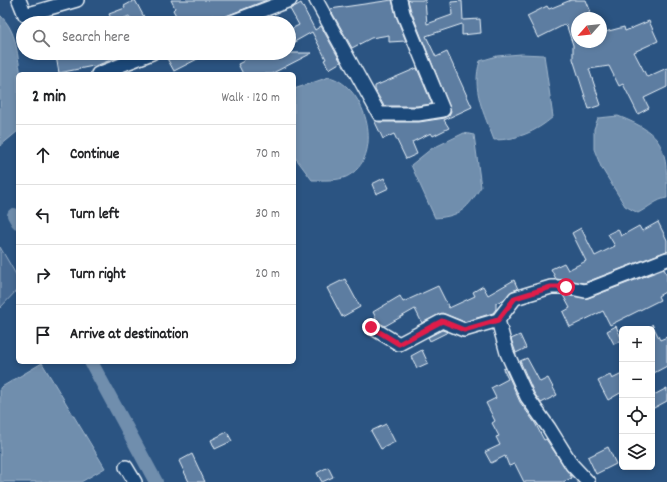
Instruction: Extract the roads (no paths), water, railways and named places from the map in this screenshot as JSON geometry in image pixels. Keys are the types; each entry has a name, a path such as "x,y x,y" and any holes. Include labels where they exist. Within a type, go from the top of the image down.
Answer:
{"street":[{"path":"19,0 25,15 77,0"},
{"path":"248,16 290,0"},
{"path":"316,0 379,114 418,114 443,110 403,13 400,0"},
{"path":"103,72 134,60"},
{"path":"371,327 399,344 442,321 464,330 498,320 515,298 551,287 566,287 585,291 667,259"},
{"path":"498,320 507,353 527,398 549,428 572,465 588,482"},
{"path":"126,467 135,482"}],"waterway":[{"path":"14,215 16,218"},
{"path":"92,364 156,482"}]}
